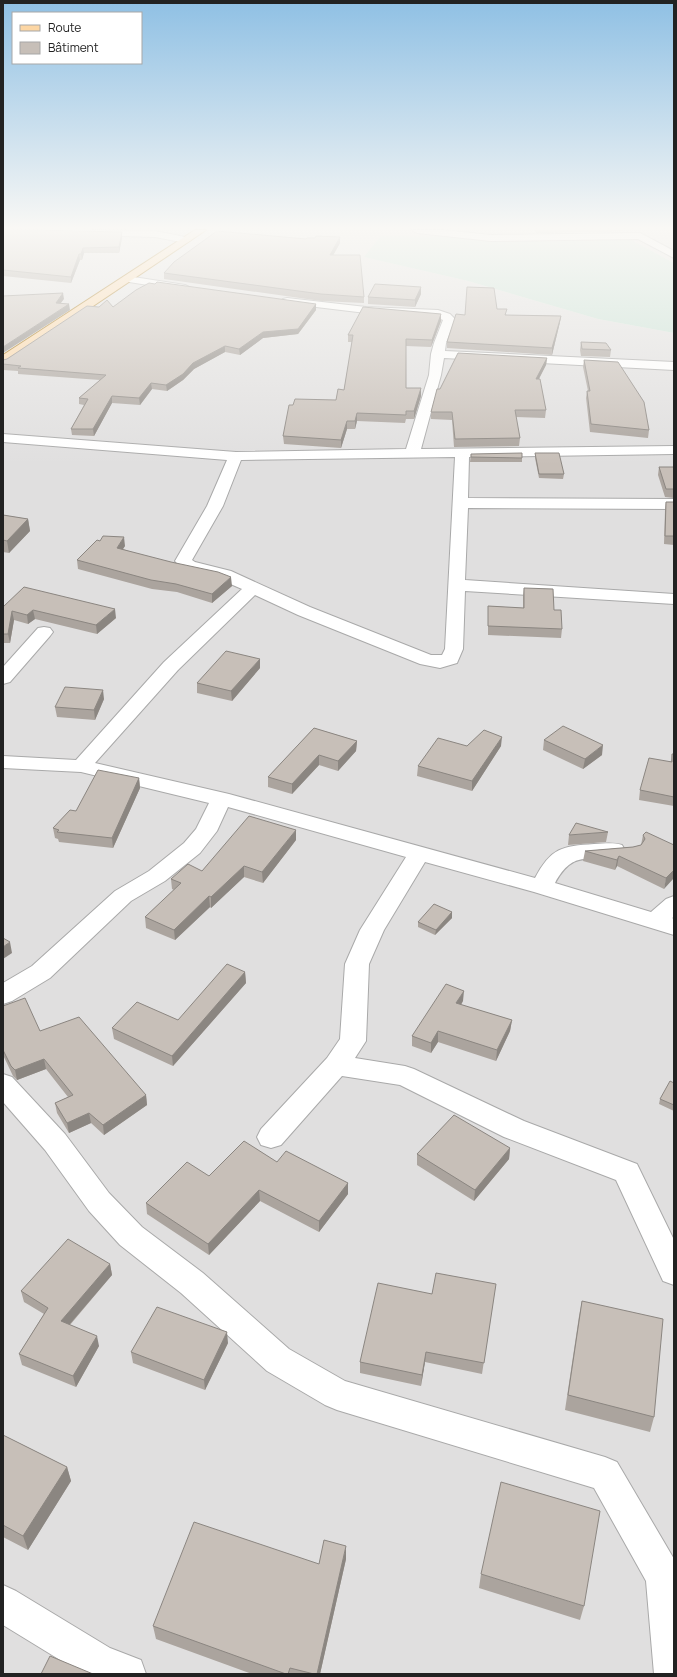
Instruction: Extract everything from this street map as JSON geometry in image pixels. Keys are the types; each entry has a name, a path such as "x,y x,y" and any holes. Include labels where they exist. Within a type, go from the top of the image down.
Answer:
{"main road":[{"path":"3,361 83,308"}],"street":[{"path":"350,308 438,314 446,316 449,319 440,343 437,354 435,375 412,454"},
{"path":"437,354 674,366"},
{"path":"3,438 236,456 674,450"},
{"path":"236,456 215,506 183,561 188,566 225,575 311,614 427,660 440,662 450,659 454,649 462,453"},
{"path":"459,504 674,504"},
{"path":"456,585 674,598"},
{"path":"81,766 171,666 253,588"},
{"path":"3,678 44,632"},
{"path":"3,762 81,766 221,799 542,887 664,924 674,904"},
{"path":"3,995 41,972 123,896 157,876 192,848 206,830 221,799"},
{"path":"542,887 553,866 570,853 631,849"},
{"path":"271,1137 336,1065 352,1041 355,1025 357,964 375,923 419,853"},
{"path":"336,1065 405,1076 514,1129 627,1172 674,1272"},
{"path":"3,1084 55,1142 98,1202 131,1236 192,1283 278,1360 337,1394 605,1474 664,1577 673,1674"},
{"path":"3,1604 97,1661 127,1674"}],"shaded area":[{"path":"3,308 561,308 598,319 674,333 674,1674 3,1674"}],"green space":[{"path":"561,308 674,308 674,333 598,319"}],"building":[{"path":"3,308 62,308 3,347"},
{"path":"84,308 313,308 298,329 263,332 239,349 225,346 193,363 183,374 166,385 151,383 139,398 112,396 93,429 71,429 88,399 79,398 106,375 18,368 21,366 3,364 3,360 7,359"},
{"path":"362,308 441,314 432,340 406,339 406,388 421,388 414,411 406,411 406,415 357,413 355,421 347,421 341,440 283,436 289,405 293,405 295,399 336,400 338,389 344,390 353,335 348,335"},
{"path":"465,308 497,308 507,309 505,315 561,316 552,348 447,342 456,314 465,315"},
{"path":"581,342 606,343 611,350 582,349"},
{"path":"458,353 547,358 536,379 540,379 546,410 515,410 520,438 455,439 452,412 431,412 437,389 440,389"},
{"path":"584,360 618,362 644,402 649,430 591,424 587,391 590,391"},
{"path":"522,453 522,458 471,457 471,454"},
{"path":"535,453 559,453 564,474 539,474"},
{"path":"659,467 674,467 674,489 666,489"},
{"path":"666,502 674,502 674,536 665,536"},
{"path":"3,515 28,519 7,541 3,540"},
{"path":"103,536 124,537 117,548 218,572 231,577 212,594 176,584 151,580 77,560 97,540 100,541"},
{"path":"24,587 115,609 96,625 33,610 27,615 12,611 8,634 3,634 3,607"},
{"path":"524,588 553,589 554,610 561,610 562,629 488,626 488,606 524,608"},
{"path":"226,651 260,659 231,691 197,683"},
{"path":"65,687 103,690 94,710 55,707"},
{"path":"563,726 603,745 585,759 544,740"},
{"path":"314,728 357,741 338,761 319,755 292,784 268,777"},
{"path":"484,730 502,737 472,781 418,766 438,738 467,746"},
{"path":"672,754 674,754 674,797 640,790 649,758 672,762"},
{"path":"98,770 139,778 112,838 57,832 59,830 53,828 70,810 76,811"},
{"path":"249,816 296,830 262,872 244,866 211,897 209,896 174,930 145,917 181,883 171,879 188,864 202,871"},
{"path":"576,823 608,832 569,835"},
{"path":"646,832 674,845 674,870 666,878 619,856 617,860 585,851 641,845 645,839 643,835"},
{"path":"434,904 452,912 436,930 418,922"},
{"path":"3,938 10,942 3,947"},
{"path":"227,964 245,972 172,1056 112,1028 137,1002 178,1020"},
{"path":"446,984 464,991 456,1003 512,1020 497,1050 438,1031 431,1043 412,1036"},
{"path":"25,998 40,1031 79,1017 146,1095 103,1125 89,1113 67,1123 55,1103 73,1095 44,1059 15,1070 11,1066 3,1050 3,1006"},
{"path":"670,1081 674,1083 674,1105 660,1099"},
{"path":"454,1115 510,1148 475,1190 417,1154"},
{"path":"244,1141 277,1162 286,1151 348,1183 319,1221 259,1190 208,1244 146,1203 187,1162 209,1176"},
{"path":"68,1239 110,1264 61,1321 97,1336 73,1376 19,1354 48,1308 21,1291"},
{"path":"436,1273 496,1284 484,1363 426,1352 422,1375 360,1362 378,1283 432,1294"},
{"path":"582,1301 663,1319 654,1417 568,1395"},
{"path":"157,1307 227,1332 204,1380 131,1352"},
{"path":"3,1435 67,1467 23,1536 3,1525"},
{"path":"501,1482 600,1511 584,1606 481,1574"},
{"path":"194,1522 319,1564 324,1540 346,1546 317,1674 290,1668 288,1674 286,1674 153,1626"},
{"path":"50,1656 93,1674 41,1674"}]}
